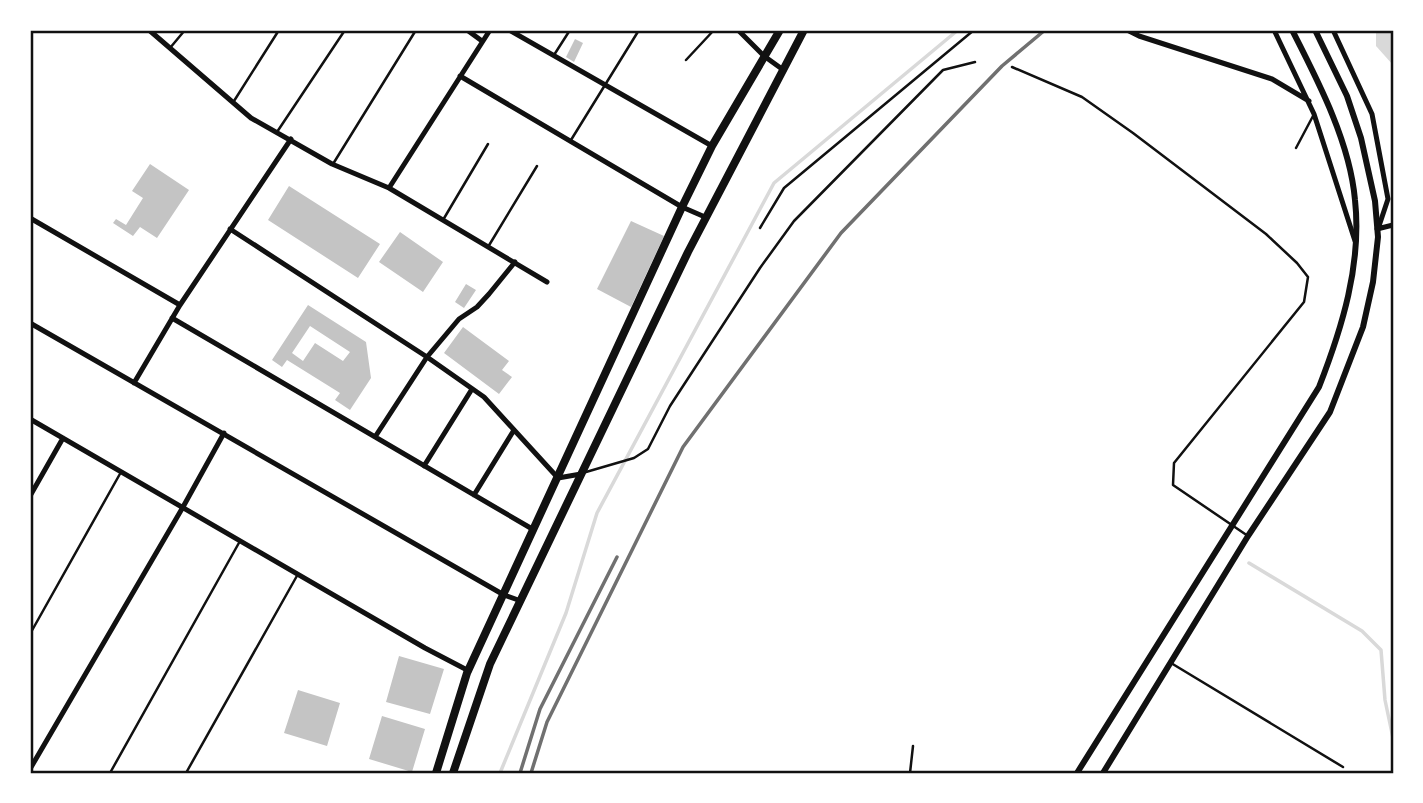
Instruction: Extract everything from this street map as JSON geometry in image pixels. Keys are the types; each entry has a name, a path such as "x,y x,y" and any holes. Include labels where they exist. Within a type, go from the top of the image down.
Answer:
{"main road":[{"path":"436,773 469,671 682,207 712,146 780,30"},
{"path":"453,773 490,664 705,217 804,30"}],"street":[{"path":"149,30 251,118 332,164 389,188 547,282"},
{"path":"467,30 482,41"},
{"path":"389,188 490,30"},
{"path":"509,30 712,146"},
{"path":"738,30 782,69"},
{"path":"1127,30 1272,79 1309,101"},
{"path":"1274,30 1314,114 1355,241"},
{"path":"1077,773 1319,387 1338,339 1351,283 1355,199 1341,137 1292,30"},
{"path":"1103,773 1248,536 1330,412 1363,327 1373,282 1377,229 1375,201 1347,96 1315,30"},
{"path":"1333,30 1372,114 1388,199 1377,229"},
{"path":"460,76 682,207 705,217"},
{"path":"134,383 180,305 291,139"},
{"path":"30,218 180,305"},
{"path":"1377,229 1393,225"},
{"path":"230,229 484,397 558,478 582,473"},
{"path":"375,437 427,357 459,319 477,307 515,262"},
{"path":"172,318 534,530"},
{"path":"30,323 504,595 521,601"},
{"path":"424,466 472,388"},
{"path":"30,419 469,671"},
{"path":"474,495 514,430"},
{"path":"31,771 223,433"},
{"path":"30,496 63,438"}],"lane":[{"path":"170,48 185,30"},
{"path":"233,102 278,30"},
{"path":"277,132 345,30"},
{"path":"332,164 416,30"},
{"path":"554,55 570,30"},
{"path":"570,141 639,30"},
{"path":"685,60 714,30"},
{"path":"760,228 783,188 974,30"},
{"path":"582,473 630,459 648,449 670,406 794,220 943,70 975,62"},
{"path":"1012,67 1082,97 1133,132 1266,234 1308,277 1304,302 1174,463 1173,485 1248,536"},
{"path":"1296,148 1314,114"},
{"path":"443,220 488,144"},
{"path":"488,247 537,166"},
{"path":"30,634 122,472"},
{"path":"110,773 240,540"},
{"path":"186,773 298,574"},
{"path":"1171,663 1343,767"},
{"path":"910,773 913,746"}],"shaded area":[{"path":"1376,30 1393,30 1393,65 1376,46"}],"building":[{"path":"575,39 583,43 574,62 566,57"},
{"path":"150,164 189,190 157,238 140,227 133,236 113,223 116,219 126,225 143,198 132,191"},
{"path":"289,186 380,244 358,278 268,220"},
{"path":"631,221 664,236 631,307 597,289"},
{"path":"400,232 443,262 423,292 379,262"},
{"path":"466,284 476,290 464,308 455,302"},
{"path":"308,305 366,342 371,378 350,410 335,400 340,393 287,360 282,367 272,360","holes":["310,326 350,352 343,361 315,343 303,361 292,353"]},
{"path":"463,327 509,361 502,370 512,377 499,394 444,353"},
{"path":"399,656 444,669 430,714 386,702"},
{"path":"298,690 340,703 327,746 284,733"},
{"path":"382,716 425,729 412,772 369,759"}],"waterway":[{"path":"500,773 566,613 597,513 774,183 958,30"},
{"path":"1249,563 1362,631 1381,650 1385,700 1393,738"}],"railway":[{"path":"531,773 547,722 683,447 841,233 1002,66 1045,30"},
{"path":"520,773 540,709 617,557"}]}
